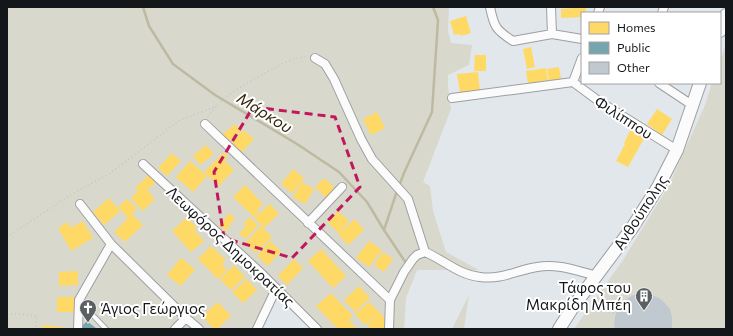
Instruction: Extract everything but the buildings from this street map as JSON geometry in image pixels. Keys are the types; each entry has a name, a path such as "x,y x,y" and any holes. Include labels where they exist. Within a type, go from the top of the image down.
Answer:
{"street":[{"path":"490,7 494,25 503,35 513,41 552,34 581,39"},
{"path":"551,7 552,34"},
{"path":"721,28 726,15"},
{"path":"315,58 325,64 334,79 361,139 372,159 408,199 425,252 456,270 479,277 505,276 536,267 547,266 557,266 597,276"},
{"path":"452,98 573,82 581,61"},
{"name":"Φιλίππου","path":"573,82 600,102 677,150"},
{"path":"660,84 692,105"},
{"name":"Ανθούπολης","path":"559,329 573,307 597,276 650,200 677,150 700,84"},
{"path":"205,124 390,300"},
{"name":"Λεωφόρος Δημοκρατίας","path":"143,164 318,329"},
{"path":"308,223 342,187"},
{"path":"80,204 111,244 199,329"},
{"path":"78,329 79,300 111,244"},
{"path":"389,329 390,300 412,259 425,252"},
{"path":"257,329 276,289"},
{"path":"175,329 186,318"}],"lane":[{"path":"79,300 106,329"}],"path":[{"path":"205,124 210,112 230,94 286,62 308,56 315,58"},
{"path":"7,237 72,194 109,174 180,120 217,106"},
{"path":"573,307 616,313"},
{"path":"7,313 37,316 35,329"}],"highlighted area":[{"path":"253,107 335,117 360,187 292,258 224,238 214,172"}],"shaded area":[{"path":"7,7 449,7 448,31 451,43 472,45 469,65 448,75 451,109 423,182 430,186 433,211 446,252 479,270 417,270 406,298 404,329 317,329 276,289 257,329 7,329"},
{"path":"726,44 726,329 574,329 623,260 668,187 705,105 712,84 721,84 721,58"},
{"path":"469,295 464,329 452,329"}],"waterway":[{"name":"Μάρκου","path":"143,7 149,26 173,64 215,95 297,144 339,172 367,202 384,230"},
{"name":"Μάρκου","path":"399,186 432,112 438,20 433,7"},
{"name":"Μάρκου","path":"397,191 384,230 406,263"}],"place":[{"name":"Τάφος του Μακρίδη Μπέη","path":"644,311"},
{"name":"Άγιος Γεώργιος","path":"88,323"}]}
